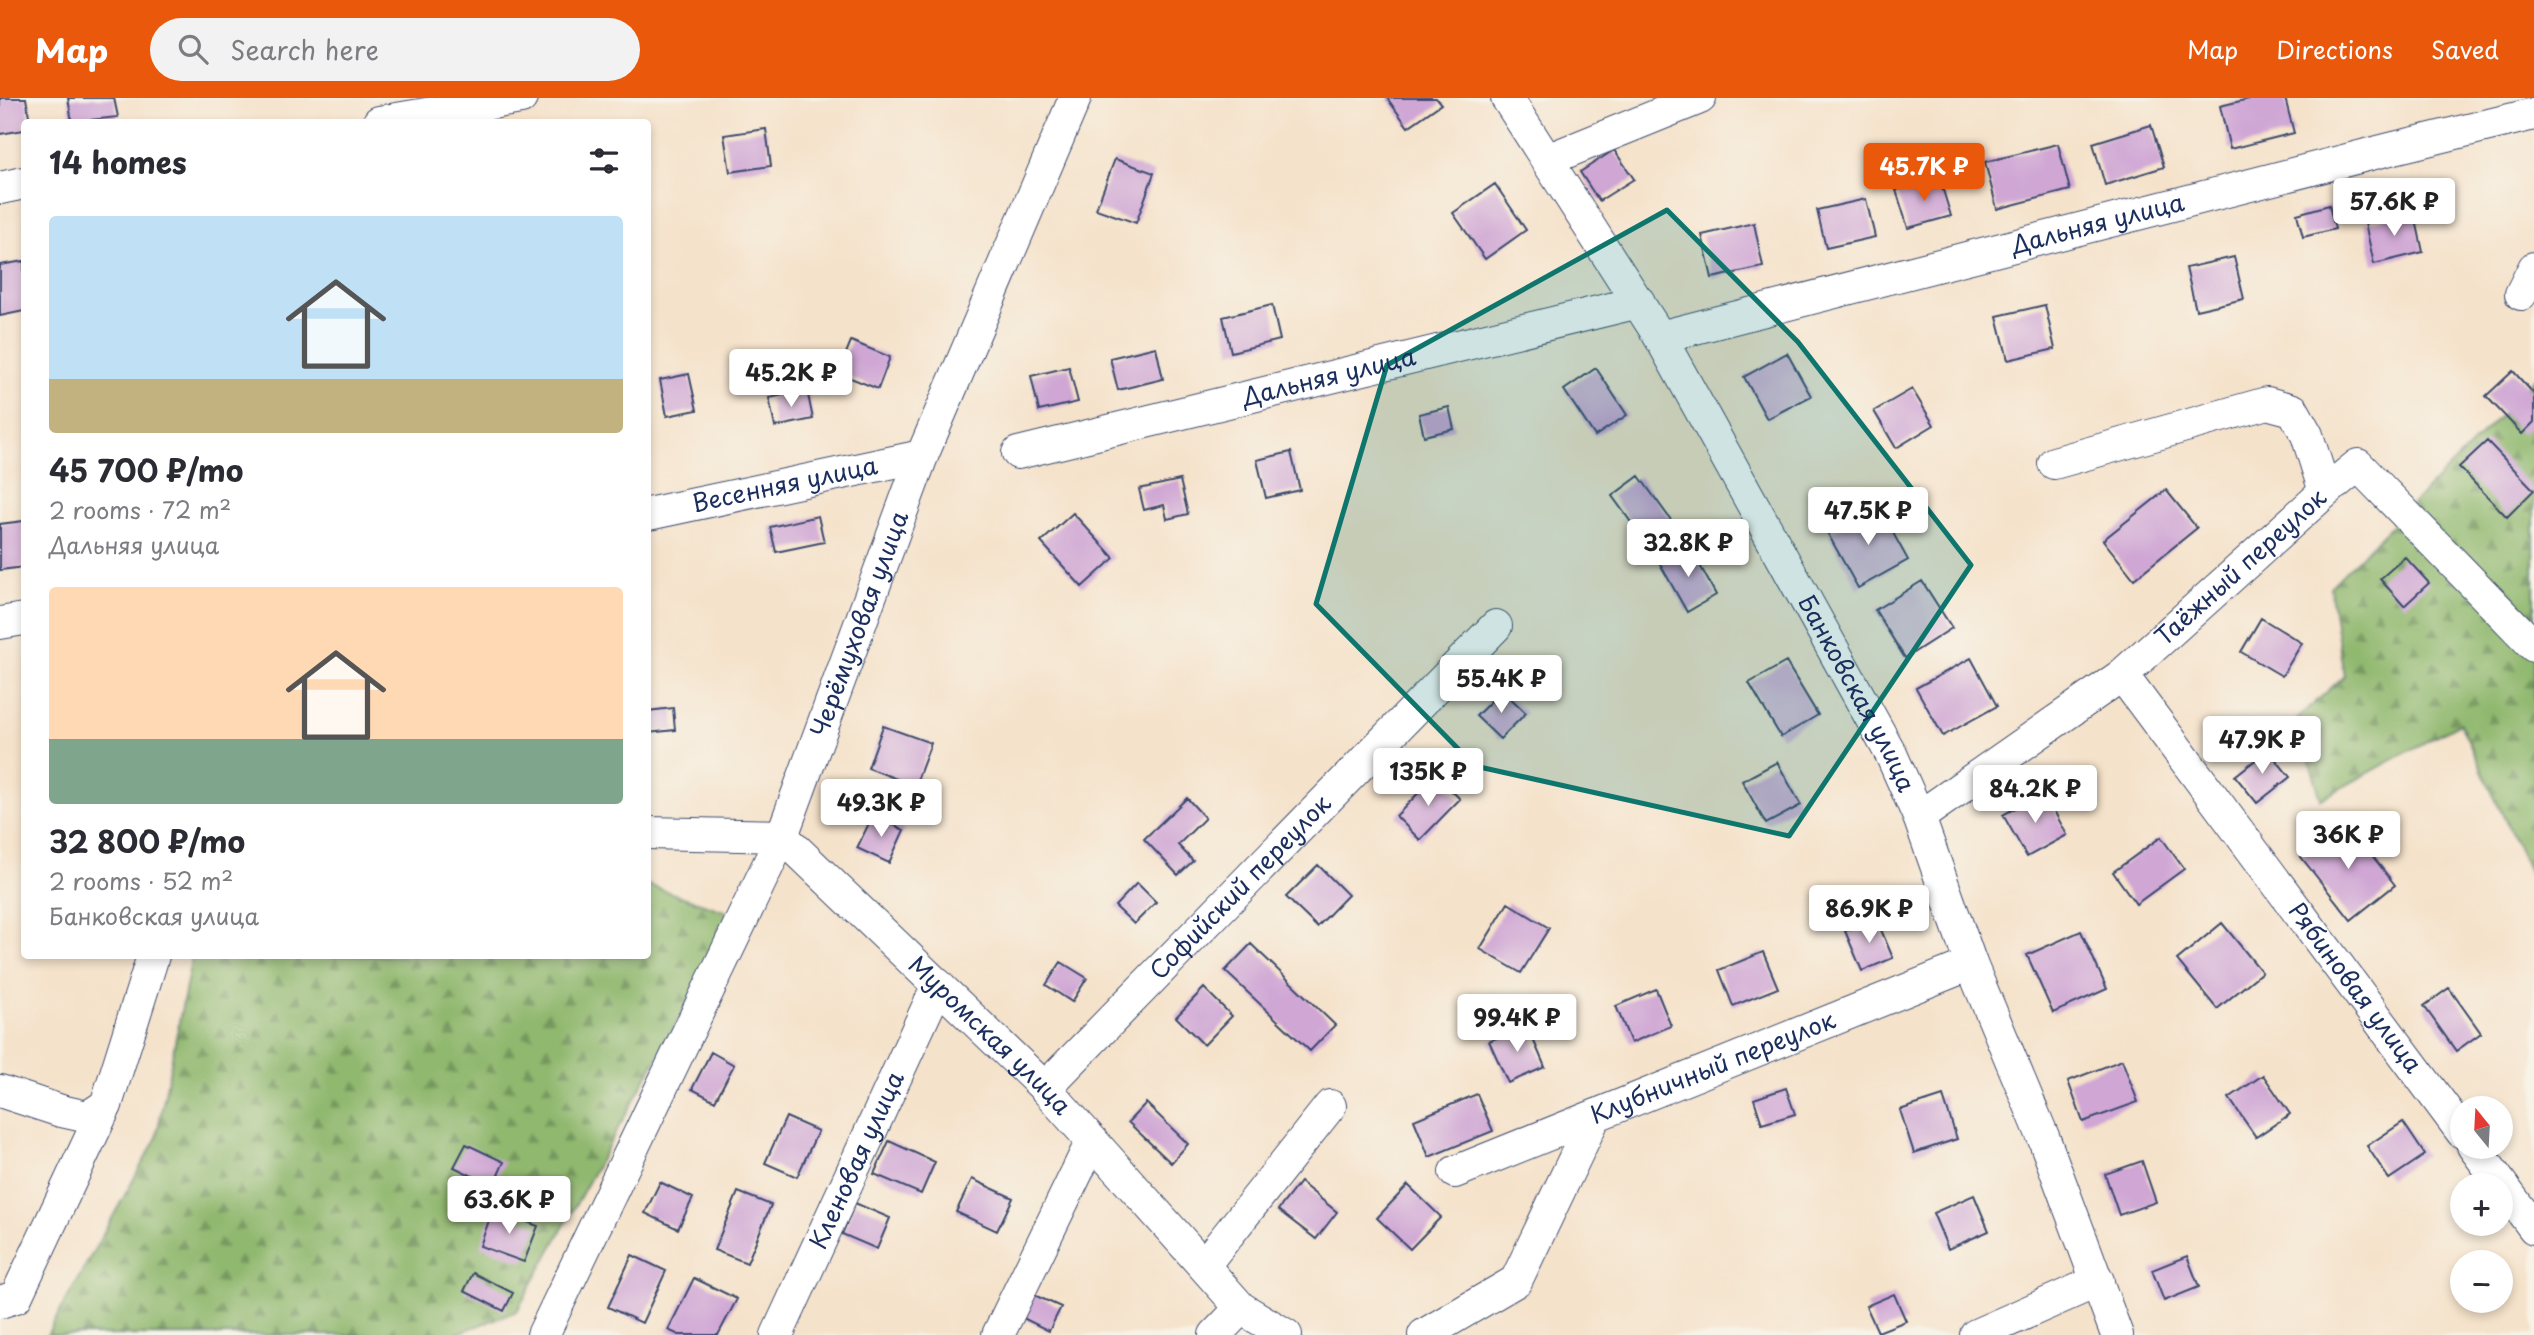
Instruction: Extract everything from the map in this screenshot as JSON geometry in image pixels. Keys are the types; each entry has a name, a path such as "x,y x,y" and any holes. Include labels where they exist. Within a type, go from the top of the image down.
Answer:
{"street":[{"path":"397,119 521,98"},
{"name":"Черёмуховая улица","path":"543,1335 782,836 922,456 1075,98"},
{"name":"Банковская улица","path":"1507,98 1660,337 1891,754 1919,817 1971,964 2044,1139 2117,1335"},
{"path":"1547,160 1700,98"},
{"name":"Дальняя улица","path":"1660,337 2534,114"},
{"path":"0,188 21,184"},
{"name":"Дальняя улица","path":"1018,453 1639,302"},
{"path":"2054,463 2267,403 2293,410 2307,435 2325,492"},
{"name":"Весенняя улица","path":"651,513 922,456"},
{"name":"Таёжный переулок","path":"1919,817 2122,675 2358,465 2534,646"},
{"path":"0,622 21,619"},
{"name":"Софийский переулок","path":"1045,1088 1496,626"},
{"name":"Рябиновая улица","path":"2122,675 2450,1116"},
{"path":"651,833 782,836"},
{"name":"Муромская улица","path":"782,836 1045,1088 1241,1308 1286,1335"},
{"path":"0,1302 16,1297 106,1105 152,959"},
{"name":"Клубничный переулок","path":"1455,1172 1971,964"},
{"name":"Кленовая улица","path":"777,1335 938,985"},
{"path":"0,1091 88,1117 106,1105"},
{"path":"1204,1265 1329,1106"},
{"path":"1424,1335 1516,1281 1594,1118"},
{"path":"998,1335 1092,1141"},
{"path":"2483,1159 2534,1228"},
{"path":"1976,1335 2098,1281"},
{"path":"1215,1335 1241,1308"}],"highlighted area":[{"path":"1667,210 1798,342 1971,565 1789,836 1475,766 1316,604 1387,365"}],"green space":[{"path":"2534,379 2534,882 2460,723 2321,799 2297,719 2344,676 2330,587"},
{"path":"651,886 736,915 517,1311 453,1335 47,1335 156,1139 191,959 651,959"}],"building":[{"path":"0,98 26,98 30,119 21,119 21,130 0,134"},
{"path":"68,98 114,98 118,117 72,119"},
{"path":"1387,98 1436,98 1441,104 1408,127"},
{"path":"2253,98 2285,98 2294,133 2230,149 2220,106"},
{"path":"2151,125 2164,167 2105,185 2093,143"},
{"path":"766,129 771,166 730,172 724,135"},
{"path":"2058,144 2070,190 1997,209 1985,162"},
{"path":"1614,150 1634,179 1599,201 1580,172"},
{"path":"1115,159 1154,173 1136,223 1096,209"},
{"path":"1939,177 1951,216 1908,228 1896,190"},
{"path":"1495,184 1526,230 1485,259 1453,213"},
{"path":"1866,199 1875,237 1826,248 1817,210"},
{"path":"2329,205 2335,229 2303,237 2297,214"},
{"path":"2414,211 2423,252 2374,264 2365,223"},
{"path":"1754,223 1763,267 1712,278 1702,235"},
{"path":"2234,257 2244,299 2196,310 2186,268"},
{"path":"21,262 21,312 0,316 0,265"},
{"path":"1272,305 1280,340 1231,352 1223,317"},
{"path":"2045,305 2055,349 2008,360 1997,316"},
{"path":"851,341 890,357 878,389 838,373"},
{"path":"1156,347 1163,379 1118,390 1110,358"},
{"path":"1787,353 1811,396 1767,419 1744,377"},
{"path":"1069,367 1078,402 1039,411 1031,376"},
{"path":"1596,368 1627,415 1595,436 1564,390"},
{"path":"2513,371 2534,394 2534,422 2522,434 2486,396"},
{"path":"689,374 697,410 667,416 660,380"},
{"path":"1912,389 1934,425 1896,448 1874,411"},
{"path":"807,390 813,419 775,427 769,398"},
{"path":"1449,407 1454,429 1424,436 1419,414"},
{"path":"2487,441 2534,490 2507,517 2459,467"},
{"path":"1291,452 1300,490 1266,498 1257,460"},
{"path":"1639,476 1671,520 1644,540 1612,496"},
{"path":"1180,480 1188,514 1167,519 1164,505 1144,510 1139,489"},
{"path":"2166,490 2197,528 2134,579 2103,540"},
{"path":"1878,506 1908,560 1858,588 1828,534"},
{"path":"1073,513 1114,558 1082,587 1041,542"},
{"path":"818,516 824,542 776,552 770,527"},
{"path":"21,521 21,567 0,570 0,524"},
{"path":"1690,547 1716,595 1687,612 1660,564"},
{"path":"2405,557 2429,583 2404,606 2380,579"},
{"path":"1922,581 1952,628 1905,658 1875,610"},
{"path":"2261,618 2302,643 2282,676 2241,652"},
{"path":"1971,658 1997,706 1943,736 1916,688"},
{"path":"1786,662 1818,715 1781,737 1749,683"},
{"path":"1502,690 1526,713 1500,739 1476,716"},
{"path":"673,708 675,730 651,733 651,711"},
{"path":"883,726 931,743 915,786 868,768"},
{"path":"2268,750 2290,777 2257,803 2235,776"},
{"path":"1777,762 1801,805 1766,824 1742,781"},
{"path":"1436,775 1460,799 1420,840 1396,816"},
{"path":"2044,792 2067,835 2027,857 2003,815"},
{"path":"1187,798 1205,818 1178,845 1193,861 1178,875 1144,839"},
{"path":"873,815 904,830 889,863 857,848"},
{"path":"2346,822 2395,885 2351,920 2301,857"},
{"path":"2161,837 2184,869 2136,904 2113,872"},
{"path":"1318,865 1348,895 1317,927 1286,897"},
{"path":"1137,883 1156,902 1134,924 1115,906"},
{"path":"1508,903 1549,928 1521,973 1480,949"},
{"path":"1876,918 1893,958 1862,971 1845,931"},
{"path":"2222,923 2262,972 2217,1009 2177,960"},
{"path":"2081,931 2107,989 2053,1013 2027,955"},
{"path":"1251,944 1335,1025 1310,1051 1225,971"},
{"path":"1763,952 1778,988 1733,1006 1719,970"},
{"path":"1061,962 1087,978 1072,1002 1046,985"},
{"path":"1204,988 1232,1016 1204,1045 1176,1017"},
{"path":"2449,988 2481,1033 2456,1051 2424,1006"},
{"path":"1656,989 1671,1026 1631,1043 1616,1006"},
{"path":"1527,1025 1545,1067 1508,1083 1489,1041"},
{"path":"711,1052 734,1065 715,1101 692,1089"},
{"path":"2122,1060 2138,1102 2083,1122 2068,1081"},
{"path":"2263,1075 2290,1114 2256,1137 2229,1098"},
{"path":"1786,1088 1795,1114 1762,1124 1754,1099"},
{"path":"1477,1094 1493,1131 1429,1157 1414,1120"},
{"path":"1943,1096 1957,1139 1914,1153 1900,1110"},
{"path":"1146,1103 1188,1144 1171,1163 1128,1122"},
{"path":"786,1117 818,1131 797,1177 765,1163"},
{"path":"2403,1122 2425,1155 2389,1179 2367,1146"},
{"path":"889,1141 935,1162 921,1194 874,1174"},
{"path":"466,1144 504,1162 493,1186 454,1167"},
{"path":"2142,1161 2156,1202 2119,1215 2105,1174"},
{"path":"972,1179 1013,1198 997,1231 956,1212"},
{"path":"660,1182 693,1198 678,1229 645,1213"},
{"path":"1300,1182 1337,1212 1316,1239 1278,1210"},
{"path":"1408,1185 1441,1217 1410,1249 1377,1218"},
{"path":"738,1192 771,1205 747,1263 714,1250"},
{"path":"1974,1195 1989,1231 1948,1249 1933,1213"},
{"path":"855,1203 890,1218 877,1249 842,1234"},
{"path":"493,1209 538,1226 524,1262 480,1246"},
{"path":"632,1255 666,1271 642,1323 608,1307"},
{"path":"2187,1256 2199,1287 2164,1301 2152,1270"},
{"path":"473,1273 513,1293 504,1311 464,1291"},
{"path":"694,1278 737,1299 718,1335 679,1335 668,1330"},
{"path":"1894,1294 1906,1321 1878,1332 1866,1306"},
{"path":"1034,1295 1061,1307 1049,1331 1023,1318"}]}
